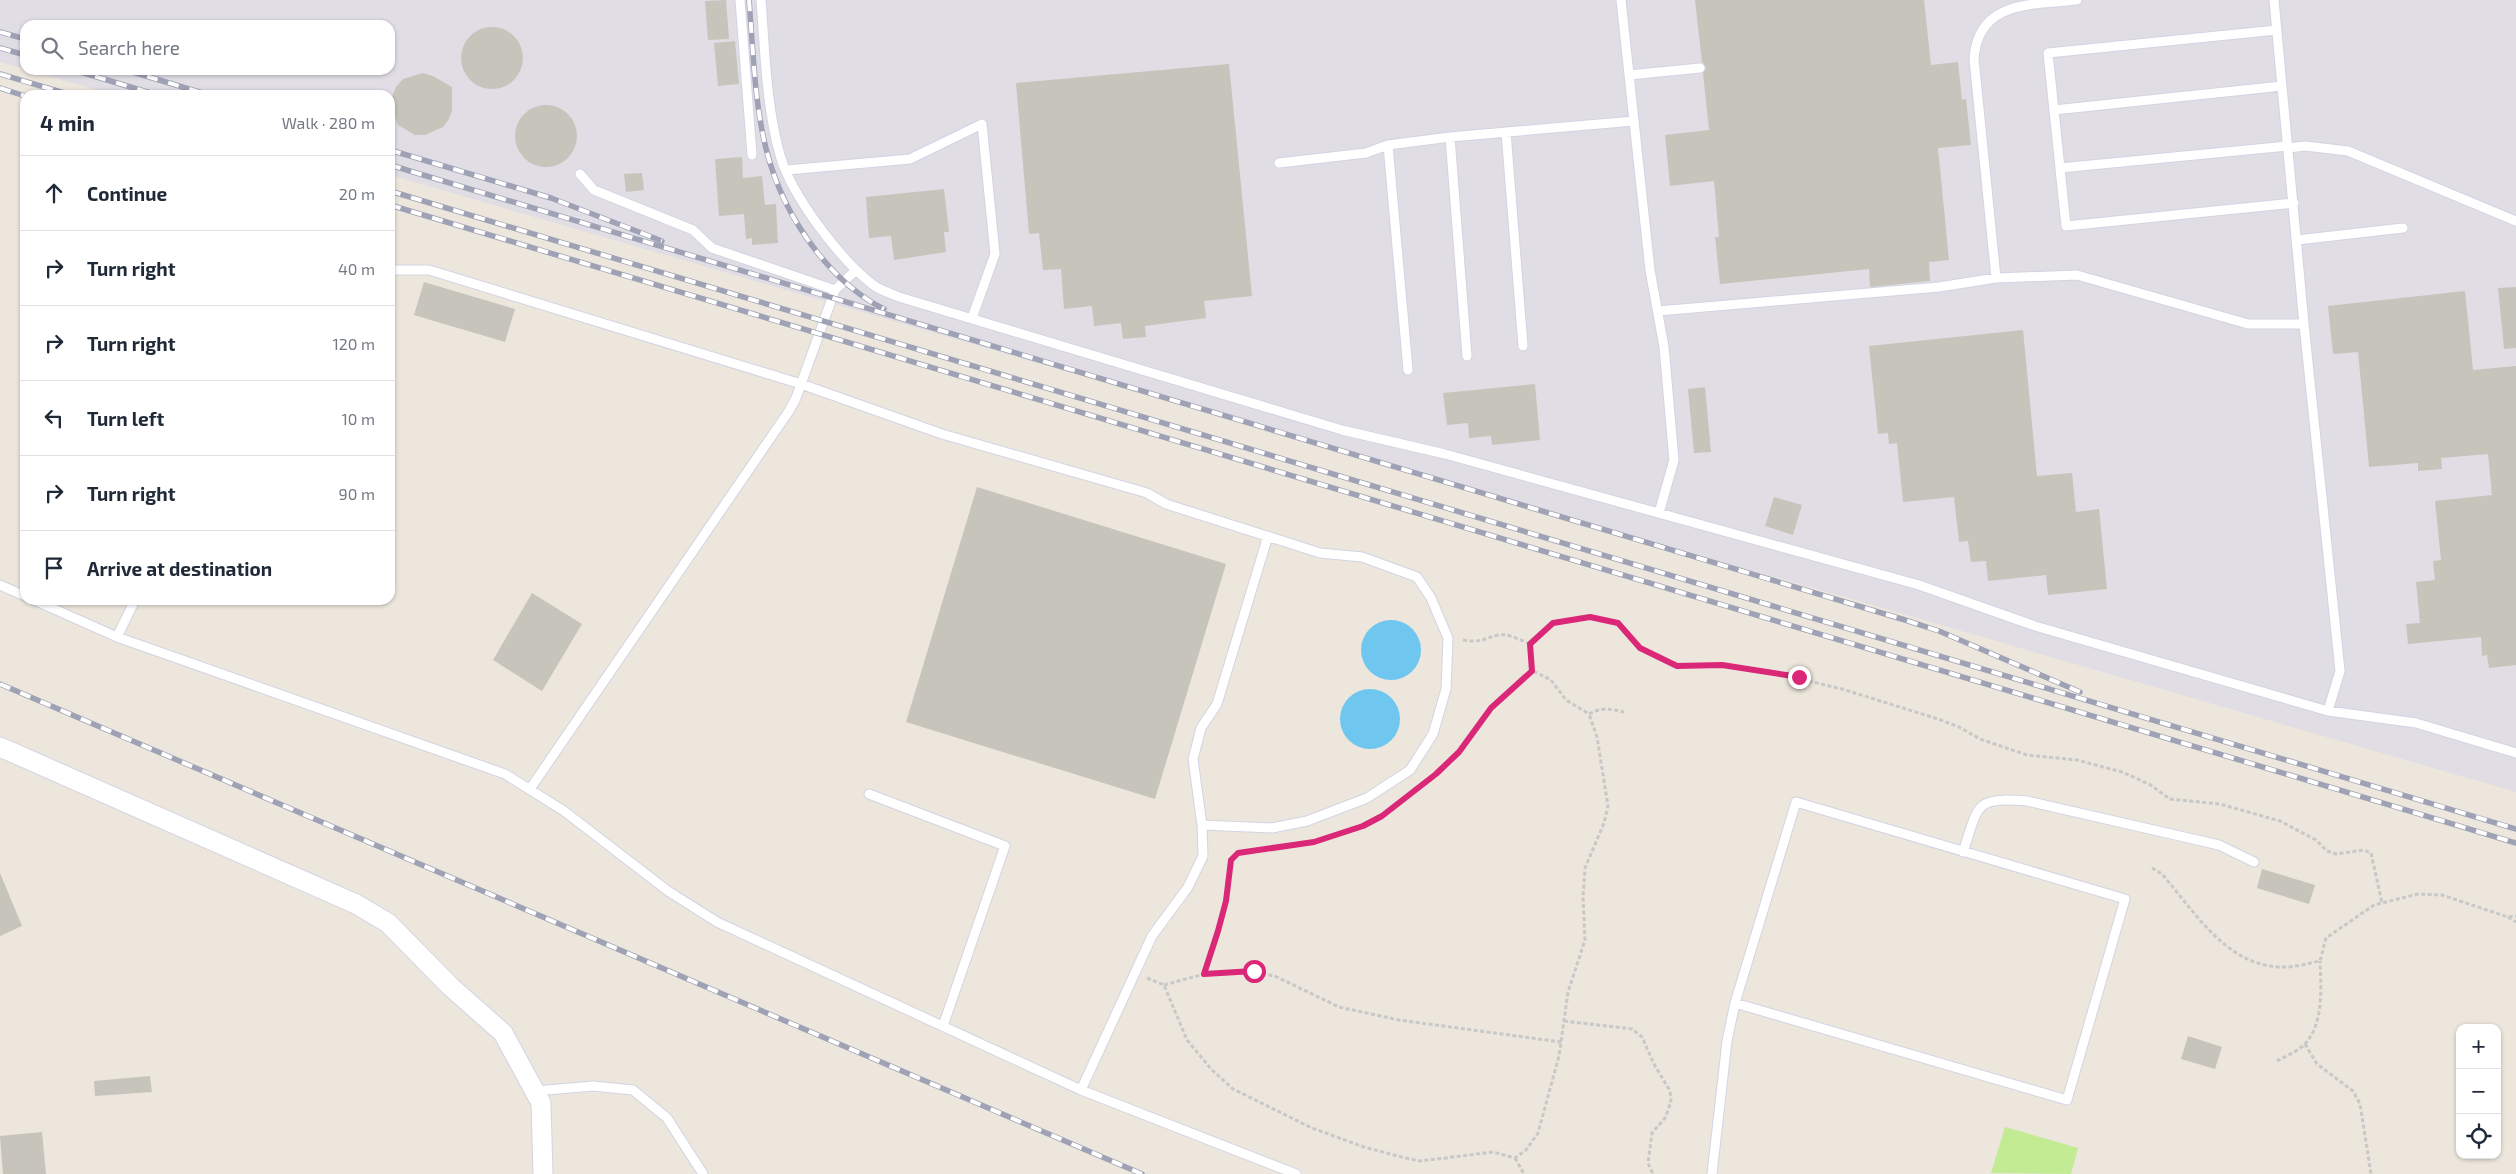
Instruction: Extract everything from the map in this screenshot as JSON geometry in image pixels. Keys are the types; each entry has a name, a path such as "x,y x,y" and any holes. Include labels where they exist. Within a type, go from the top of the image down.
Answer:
{"street":[{"path":"0,747 356,904 388,923 452,987 503,1033 541,1103 543,1174"}],"lane":[{"path":"740,0 752,155"},
{"path":"761,0 773,127 780,157 799,195 830,243 873,285 899,297 1342,430 1445,454 1919,585 2035,626 2328,710 2416,723 2516,753"},
{"path":"1621,0 1650,270 1664,347 1674,460 1659,513"},
{"path":"1996,278 1974,59 1975,42 1984,27 1997,14 2011,7 2077,0"},
{"path":"2274,0 2304,324 2340,671 2328,710"},
{"path":"2277,30 2048,53 2066,226 2294,203"},
{"path":"1629,75 1700,68"},
{"path":"2054,110 2282,86"},
{"path":"1279,163 1366,153 1388,145 1450,137 1634,121"},
{"path":"787,170 910,159 982,124 995,254 972,318"},
{"path":"1506,132 1523,346"},
{"path":"1450,137 1467,356"},
{"path":"1388,145 1408,370"},
{"path":"2060,168 2306,146 2348,151 2516,221"},
{"path":"580,174 594,190 693,230 712,248 834,290"},
{"path":"2297,240 2403,228"},
{"path":"395,270 429,270 801,384 942,434 1146,493 1166,504 1320,553 1362,557 1417,576 1431,598 1448,638 1446,689 1436,725 1433,734 1410,770 1367,798 1307,821 1272,828 1202,825"},
{"path":"530,789 789,411 801,384 834,290 856,270"},
{"path":"1658,311 1939,287 1996,278 2077,274 2248,324 2304,324"},
{"path":"1081,1090 1152,936 1188,887 1203,856 1202,825 1193,759 1201,728 1217,704 1268,536"},
{"path":"0,585 20,594"},
{"path":"45,605 117,637 505,774 530,789 668,891 717,922 1081,1090 1296,1174"},
{"path":"117,637 133,605"},
{"path":"869,794 1005,846 943,1026"},
{"path":"1963,852 1977,810 1987,802 2002,799 2027,801 2219,845 2254,862"},
{"path":"1712,1174 1727,1041 1735,1003 1796,802 2125,899 2066,1100 1735,1003"},
{"path":"535,1092 593,1086 633,1090 667,1118 703,1174"}],"path":[{"path":"1530,644 1553,623 1583,617 1606,619 1618,623 1628,632 1640,648 1677,666 1722,665 1799,677 1938,719 1959,727 1980,739 2027,755 2077,760 2122,772 2149,784 2170,799 2220,804 2280,821 2316,840 2327,851 2336,854 2364,850 2371,853 2375,864 2382,903"},
{"path":"1448,638 1477,643 1507,635 1530,644"},
{"path":"1530,644 1532,671"},
{"path":"1515,1158 1526,1150 1538,1133 1561,1042 1568,992 1586,940 1583,897 1585,868 1604,823 1608,806 1597,737 1589,714 1566,700 1551,680 1532,671"},
{"path":"1204,974 1226,901 1231,860 1238,853 1292,846 1338,835 1363,826 1382,816 1436,774 1459,752 1491,708 1532,671"},
{"path":"1589,714 1596,710 1609,708 1624,712"},
{"path":"2152,868 2162,874 2223,945 2269,966 2287,967 2320,961"},
{"path":"2278,1061 2305,1044 2316,1021 2320,1003 2320,961 2326,938 2374,905 2418,894 2442,895 2508,917 2516,922"},
{"path":"2508,917 2516,916"},
{"path":"1135,972 1164,985 1204,974 1254,971 1277,977 1339,1007 1399,1020 1561,1042"},
{"path":"1164,985 1187,1040 1212,1070 1233,1089 1242,1094 1312,1128 1364,1147 1422,1161 1493,1152 1515,1158 1524,1174"},
{"path":"1564,1021 1632,1029 1642,1037 1654,1064 1670,1091 1671,1102 1665,1118 1652,1133 1648,1163 1653,1174"},
{"path":"2305,1044 2316,1064 2353,1090 2360,1104 2371,1174"}],"shaded area":[{"path":"0,0 2516,0 2516,792 395,176 395,90 97,90 45,75 395,75 395,20 20,20 20,68 0,62"}],"green space":[{"path":"2005,1127 2078,1148 2071,1174 1991,1173"}],"water":[{"path":"1391,620 1407,625 1412,629 1416,634 1421,650 1416,666 1412,671 1407,675 1391,680 1375,675 1370,671 1366,666 1361,650 1366,634 1370,629 1375,625"},
{"path":"1370,689 1386,694 1391,698 1395,703 1400,719 1395,735 1391,740 1386,744 1370,749 1354,744 1349,740 1345,735 1340,719 1345,703 1349,698 1354,694"}],"building":[{"path":"726,0 729,39 708,40 705,1"},
{"path":"1695,0 1924,0 1931,65 1958,62 1962,100 1966,99 1971,145 1938,148 1949,260 1929,262 1930,281 1870,287 1869,269 1720,284 1715,237 1719,237 1714,181 1670,186 1665,135 1709,130 1703,73 1706,67 1702,62"},
{"path":"492,27 509,32 514,36 518,41 523,58 518,75 514,80 509,84 492,89 475,84 470,80 466,75 461,58 466,41 470,36 475,32"},
{"path":"735,41 739,84 718,86 714,43"},
{"path":"1229,64 1252,296 1204,301 1206,318 1145,326 1146,337 1123,339 1121,323 1094,326 1092,306 1064,309 1061,269 1043,270 1039,233 1029,234 1016,83"},
{"path":"423,73 433,76 452,87 452,110 449,119 443,127 425,135 415,135 398,125 395,117 395,90 403,79"},
{"path":"546,105 563,110 568,114 572,119 577,136 572,153 568,158 563,162 546,167 529,162 524,158 520,153 515,136 520,119 524,114 529,110"},
{"path":"742,157 743,178 762,176 765,205 776,204 778,243 752,245 752,238 746,239 744,214 719,216 715,159"},
{"path":"642,173 644,190 626,192 624,174"},
{"path":"944,189 949,232 944,232 946,252 894,260 891,236 869,238 866,197"},
{"path":"424,282 515,309 505,342 414,315"},
{"path":"2516,287 2516,348 2504,349 2498,288"},
{"path":"2465,291 2473,370 2516,366 2516,665 2489,668 2487,655 2482,656 2481,637 2408,644 2406,624 2420,623 2416,582 2435,580 2433,561 2441,560 2435,501 2492,495 2488,454 2441,458 2442,469 2418,471 2418,463 2369,467 2358,352 2333,354 2328,306"},
{"path":"2023,330 2037,476 2072,473 2076,512 2099,509 2107,589 2048,595 2046,575 1988,581 1986,561 1971,562 1968,541 1959,542 1954,497 1903,502 1897,443 1889,444 1888,433 1878,434 1869,346"},
{"path":"1535,384 1540,440 1492,445 1491,436 1469,438 1468,423 1447,425 1443,393"},
{"path":"1705,387 1711,452 1694,453 1688,389"},
{"path":"977,487 1226,564 1155,799 906,722"},
{"path":"1774,497 1802,505 1793,535 1765,526"},
{"path":"532,593 582,624 542,691 493,660"},
{"path":"2262,869 2315,885 2309,904 2257,888"},
{"path":"0,873 22,926 0,936"},
{"path":"2188,1036 2222,1047 2215,1069 2181,1059"},
{"path":"150,1076 152,1092 95,1096 94,1081"},
{"path":"42,1132 46,1174 3,1174 0,1136"}],"railway":[{"path":"749,0 757,101 762,132 770,163 781,193 796,222 824,261 856,291 884,309"},
{"path":"0,32 20,38"},
{"path":"0,48 20,54"},
{"path":"0,74 54,90"},
{"path":"91,75 140,90"},
{"path":"143,75 192,90"},
{"path":"0,88 20,94"},
{"path":"395,151 551,198 662,241"},
{"path":"395,167 1905,620 1939,631 2080,692"},
{"path":"395,193 2516,829"},
{"path":"395,207 2516,843"},
{"path":"0,684 1142,1174"}],"route":[{"path":"1254,971 1204,974 1206,960 1218,931 1226,901 1228,870 1231,860 1238,853 1249,850 1269,850 1314,842 1363,826 1382,816 1436,774 1459,752 1491,708 1532,671 1530,644 1542,631 1553,623 1590,617 1618,623 1628,632 1640,648 1677,666 1690,668 1722,665 1799,677"}]}
